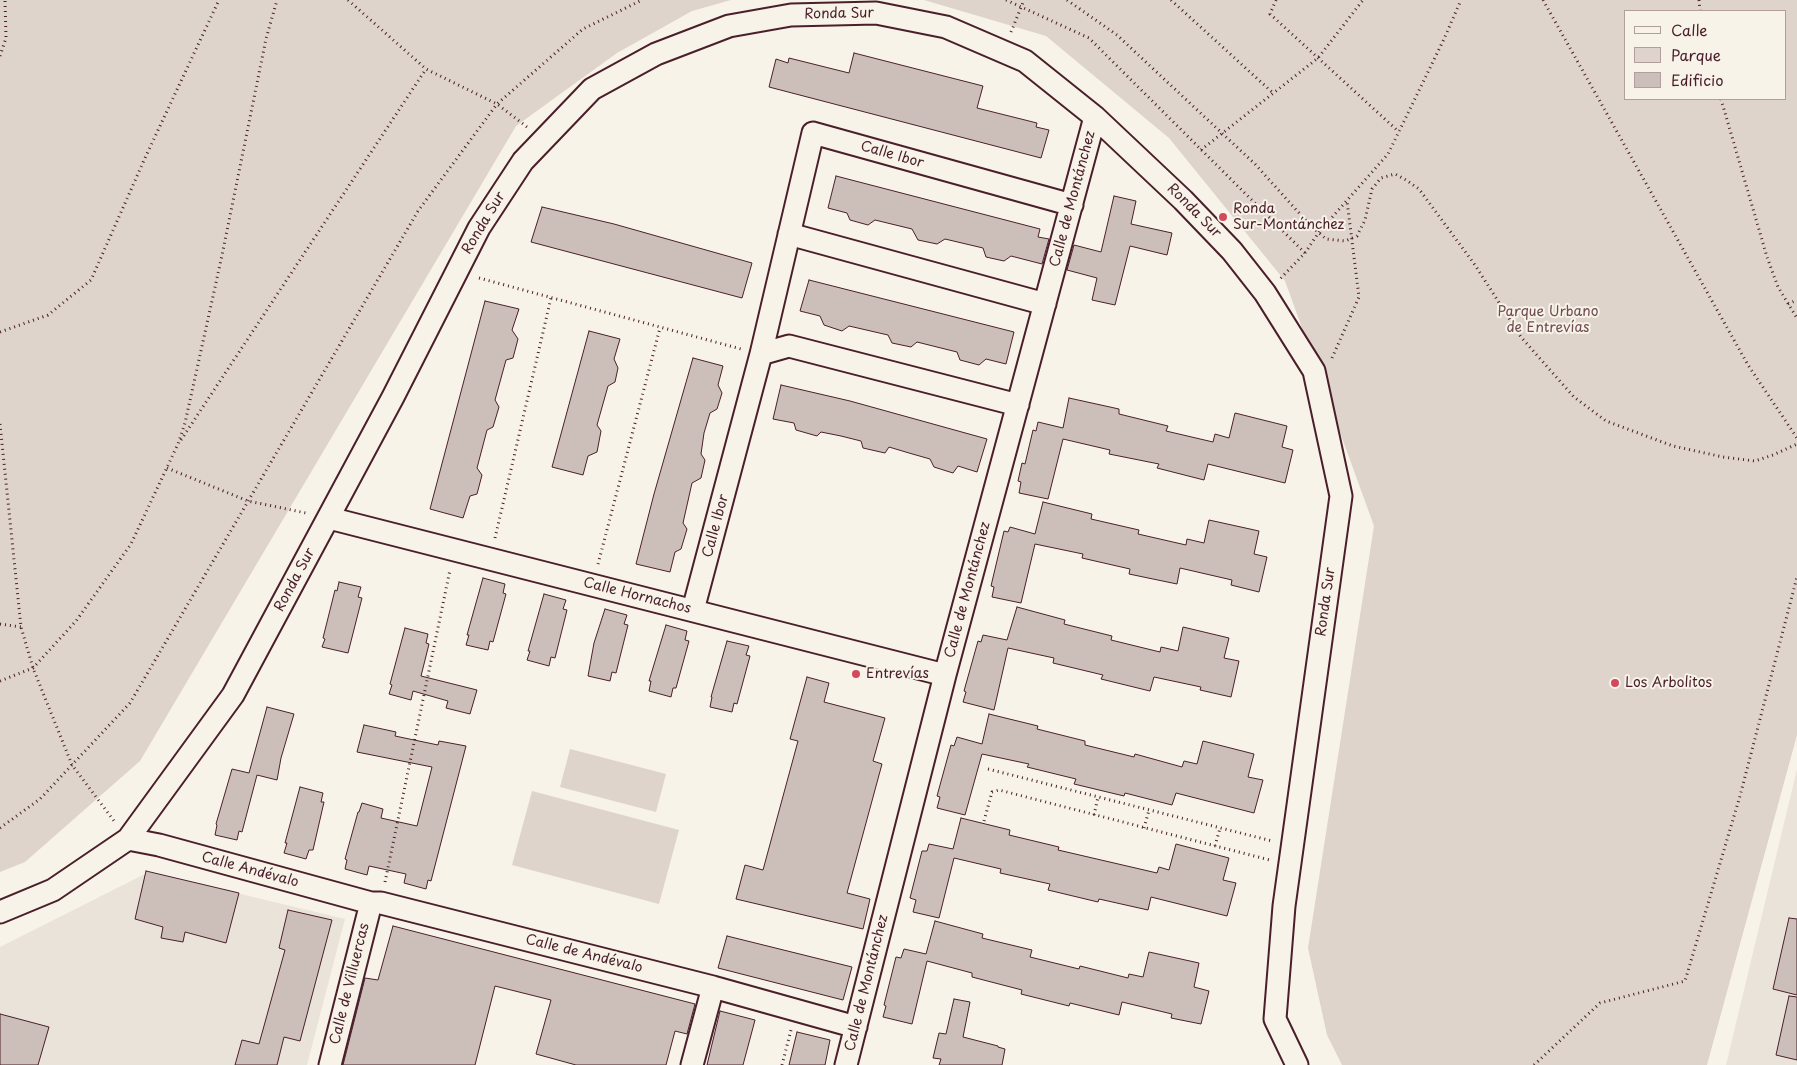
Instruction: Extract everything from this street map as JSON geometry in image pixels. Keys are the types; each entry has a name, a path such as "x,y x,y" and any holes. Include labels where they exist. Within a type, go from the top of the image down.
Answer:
{"street":[{"name":"Ronda Sur","path":"0,912 53,890 128,839 233,695 393,397 479,228 523,161 592,89 656,54 729,26 791,15 876,13 946,26 1025,61 1095,117 1232,251 1265,293 1314,371 1341,496 1284,906 1275,1019 1296,1065"},
{"name":"Calle de Montánchez","path":"846,1065 945,675 1095,117"},
{"name":"Calle Ibor","path":"693,610 761,354 813,133 1072,205"},
{"path":"789,234 1045,304"},
{"path":"761,354 789,346 1018,405"},
{"name":"Calle Hornachos","path":"329,518 945,675"},
{"name":"Calle Andévalo","path":"128,839 159,845 376,903"},
{"name":"Calle de Andévalo","path":"376,903 713,987 856,1027"},
{"name":"Calle de Villuercas","path":"330,1065 376,903"},
{"path":"692,1065 713,987"}],"path":[{"path":"0,56 6,38 5,0"},
{"path":"0,332 48,315 91,280 145,158 219,0"},
{"path":"0,681 33,668 76,622 131,544 178,444 185,423 221,260 266,39 277,0"},
{"path":"348,0 426,69 497,104 543,140"},
{"path":"0,828 40,799 130,704 418,211 497,104 583,29 642,0"},
{"path":"1006,0 1088,38 1305,253"},
{"path":"1003,52 1024,0"},
{"path":"1067,0 1117,35 1255,164 1309,224 1326,239 1345,241 1357,236 1365,220 1372,189 1381,178 1394,174 1419,189 1475,265 1521,337 1574,398 1606,421 1673,446 1724,457 1755,461 1797,444"},
{"path":"1170,0 1273,93"},
{"path":"1276,0 1270,14 1399,132"},
{"path":"1201,150 1318,58 1363,0"},
{"path":"1265,293 1305,253 1319,232 1388,154 1461,0"},
{"path":"1543,0 1748,365 1797,438"},
{"path":"178,444 426,69"},
{"path":"1721,100 1767,257 1778,287 1797,318"},
{"path":"1317,386 1359,297 1347,201"},
{"path":"457,272 761,354"},
{"path":"490,559 551,298"},
{"path":"1788,304 1797,300"},
{"path":"592,585 660,328"},
{"path":"0,424 21,627 33,668 72,765 128,839"},
{"path":"167,468 248,500 329,518"},
{"path":"376,903 454,550"},
{"path":"1534,1065 1600,1002 1685,982 1740,796 1797,577"},
{"path":"0,624 21,627"},
{"path":"988,770 1220,828 1291,856"},
{"path":"984,821 992,792 1000,790 1216,846 1291,856"},
{"path":"1094,815 1098,797"},
{"path":"1144,828 1149,810"},
{"path":"1216,846 1220,828"},
{"path":"782,1065 796,1010"}],"shaded area":[{"path":"1797,769 1797,1065 1726,1065"},
{"path":"149,872 345,919 307,1065 0,1065 0,947"}],"green space":[{"path":"0,0 731,0 692,11 617,53 516,126 140,761 25,862 0,872"},
{"name":"Parque Urbano de Entrevías","path":"924,0 1797,0 1797,735 1707,1065 1342,1065 1327,1035 1308,948 1374,526 1285,281 1169,138 1046,36"},
{"path":"570,749 666,774 656,812 560,787"},
{"path":"532,791 679,830 659,904 512,865"}],"building":[{"path":"854,53 983,86 977,108 1037,123 1036,127 1049,130 1041,158 769,87 776,59 788,63 789,58 849,73"},
{"path":"836,176 1040,229 1038,237 1049,239 1042,264 1011,256 1004,261 986,257 983,248 945,239 937,244 918,240 912,229 875,220 868,225 850,220 847,213 828,208"},
{"path":"1114,196 1136,201 1131,224 1172,233 1167,255 1130,246 1115,305 1092,300 1097,278 1067,270 1074,245 1101,252"},
{"path":"542,207 614,224 752,263 742,298 531,242"},
{"path":"809,280 1014,332 1006,364 986,359 979,365 960,360 957,352 917,342 911,347 892,343 888,335 849,326 842,331 824,325 820,316 800,311"},
{"path":"485,301 519,309 512,330 518,339 513,358 506,360 495,400 499,407 493,427 487,430 477,468 482,475 477,494 470,496 463,518 430,509"},
{"path":"589,331 620,339 614,359 618,368 615,382 608,386 597,425 601,431 597,452 588,456 583,475 552,467"},
{"path":"693,358 723,366 718,385 722,393 717,409 710,413 704,433 701,454 705,460 701,478 692,483 683,523 687,529 681,549 675,552 670,572 636,564"},
{"path":"781,385 850,401 987,439 977,472 958,466 953,473 934,467 930,459 889,447 885,453 863,448 861,441 821,432 817,436 796,430 794,423 773,419"},
{"path":"1069,398 1119,409 1119,414 1168,426 1166,431 1213,442 1215,434 1229,438 1235,413 1287,426 1282,447 1293,450 1285,483 1208,464 1204,480 1157,468 1159,464 1109,454 1110,450 1063,439 1048,499 1019,493 1021,482 1018,481 1022,463 1025,464 1033,430 1036,431 1038,422 1063,428"},
{"path":"1043,502 1092,514 1091,519 1139,530 1138,534 1186,545 1187,539 1204,543 1209,520 1259,531 1254,554 1267,557 1259,592 1231,585 1232,580 1180,568 1177,584 1129,574 1130,569 1082,558 1083,554 1035,544 1021,603 992,597 994,587 991,586 1004,531 1008,532 1010,527 1035,534"},
{"path":"483,578 505,584 503,593 506,594 493,642 490,641 488,650 466,645"},
{"path":"339,582 361,587 358,597 362,598 348,653 322,647 335,590 337,591"},
{"path":"544,594 566,600 563,609 567,610 555,658 551,657 549,666 527,660"},
{"path":"1017,607 1065,620 1064,624 1112,636 1111,640 1160,652 1161,647 1178,651 1183,627 1229,638 1224,658 1239,661 1231,697 1200,690 1201,687 1154,677 1150,691 1101,679 1103,675 1053,663 1054,658 1008,648 994,710 963,702 966,692 964,691 978,641 981,642 983,635 1007,640"},
{"path":"605,609 627,615 624,624 628,625 616,673 612,672 610,681 588,676 594,643"},
{"path":"666,625 687,631 685,640 689,641 676,688 673,688 671,697 649,691 651,681 649,681"},
{"path":"405,628 428,634 426,643 429,644 421,676 477,690 470,714 446,708 448,701 413,691 411,700 389,694"},
{"path":"727,641 749,646 746,655 750,656 737,704 734,703 732,712 710,707 711,697"},
{"path":"807,677 829,683 824,702 885,718 873,761 882,764 847,893 870,899 863,929 736,899 745,865 763,870 798,741 790,739"},
{"path":"267,707 294,714 281,758 277,780 257,775 242,832 239,831 237,840 215,835 216,824 232,769 249,773"},
{"path":"989,714 1038,726 1037,729 1085,741 1085,745 1134,757 1135,754 1182,767 1184,761 1197,764 1203,741 1254,754 1248,777 1263,780 1254,813 1176,793 1172,805 1125,793 1124,796 1074,784 1076,779 1027,767 1029,764 982,754 965,815 937,808 940,797 937,796 951,745 954,746 957,737 982,744"},
{"path":"364,725 396,732 395,736 438,745 439,741 466,746 431,881 428,880 426,889 404,883 406,874 369,866 367,875 345,869 347,860 345,859 362,803 383,809 381,818 417,826 432,767 357,752"},
{"path":"300,787 323,793 321,802 324,802 313,850 309,850 306,859 284,853"},
{"path":"961,818 1010,830 1009,835 1059,847 1058,850 1157,873 1159,867 1169,870 1176,844 1229,858 1223,880 1236,883 1227,916 1151,897 1148,910 1099,899 1098,902 1048,890 1050,884 1000,873 1001,869 954,858 939,918 913,912 916,900 910,898 922,851 927,851 929,844 953,849"},
{"path":"146,871 239,893 226,943 185,932 183,942 161,938 163,927 135,919"},
{"path":"288,910 332,920 300,1041 284,1037 277,1065 235,1065 242,1040 259,1044 285,950 279,948"},
{"path":"1789,918 1797,919 1797,995 1773,989"},
{"path":"935,921 983,934 982,938 1032,950 1030,957 1079,969 1080,966 1128,978 1129,974 1143,977 1149,952 1199,963 1194,987 1209,991 1201,1024 1171,1018 1172,1014 1122,1002 1119,1015 1070,1003 1069,1006 1021,994 1022,990 972,977 972,973 927,961 912,1024 883,1017 886,1006 884,1005 896,957 901,958 904,949 926,954"},
{"path":"393,926 695,1004 687,1034 675,1031 666,1065 576,1065 536,1054 551,1000 495,986 475,1065 343,1065 365,978 378,980"},
{"path":"727,936 852,967 843,1000 718,968"},
{"path":"1789,996 1797,997 1797,1060 1776,1055"},
{"path":"954,999 970,1002 963,1037 1005,1049 1002,1065 939,1065 941,1059 933,1058 939,1033 946,1034"},
{"path":"720,1011 755,1020 743,1065 707,1065"},
{"path":"0,1014 49,1027 38,1065 0,1065"},
{"path":"797,1032 830,1040 825,1065 789,1065"}],"place":[{"name":"Ronda Sur-Montánchez","path":"1223,217"},
{"name":"Entrevías","path":"856,674"},
{"name":"Los Arbolitos","path":"1615,683"}]}
